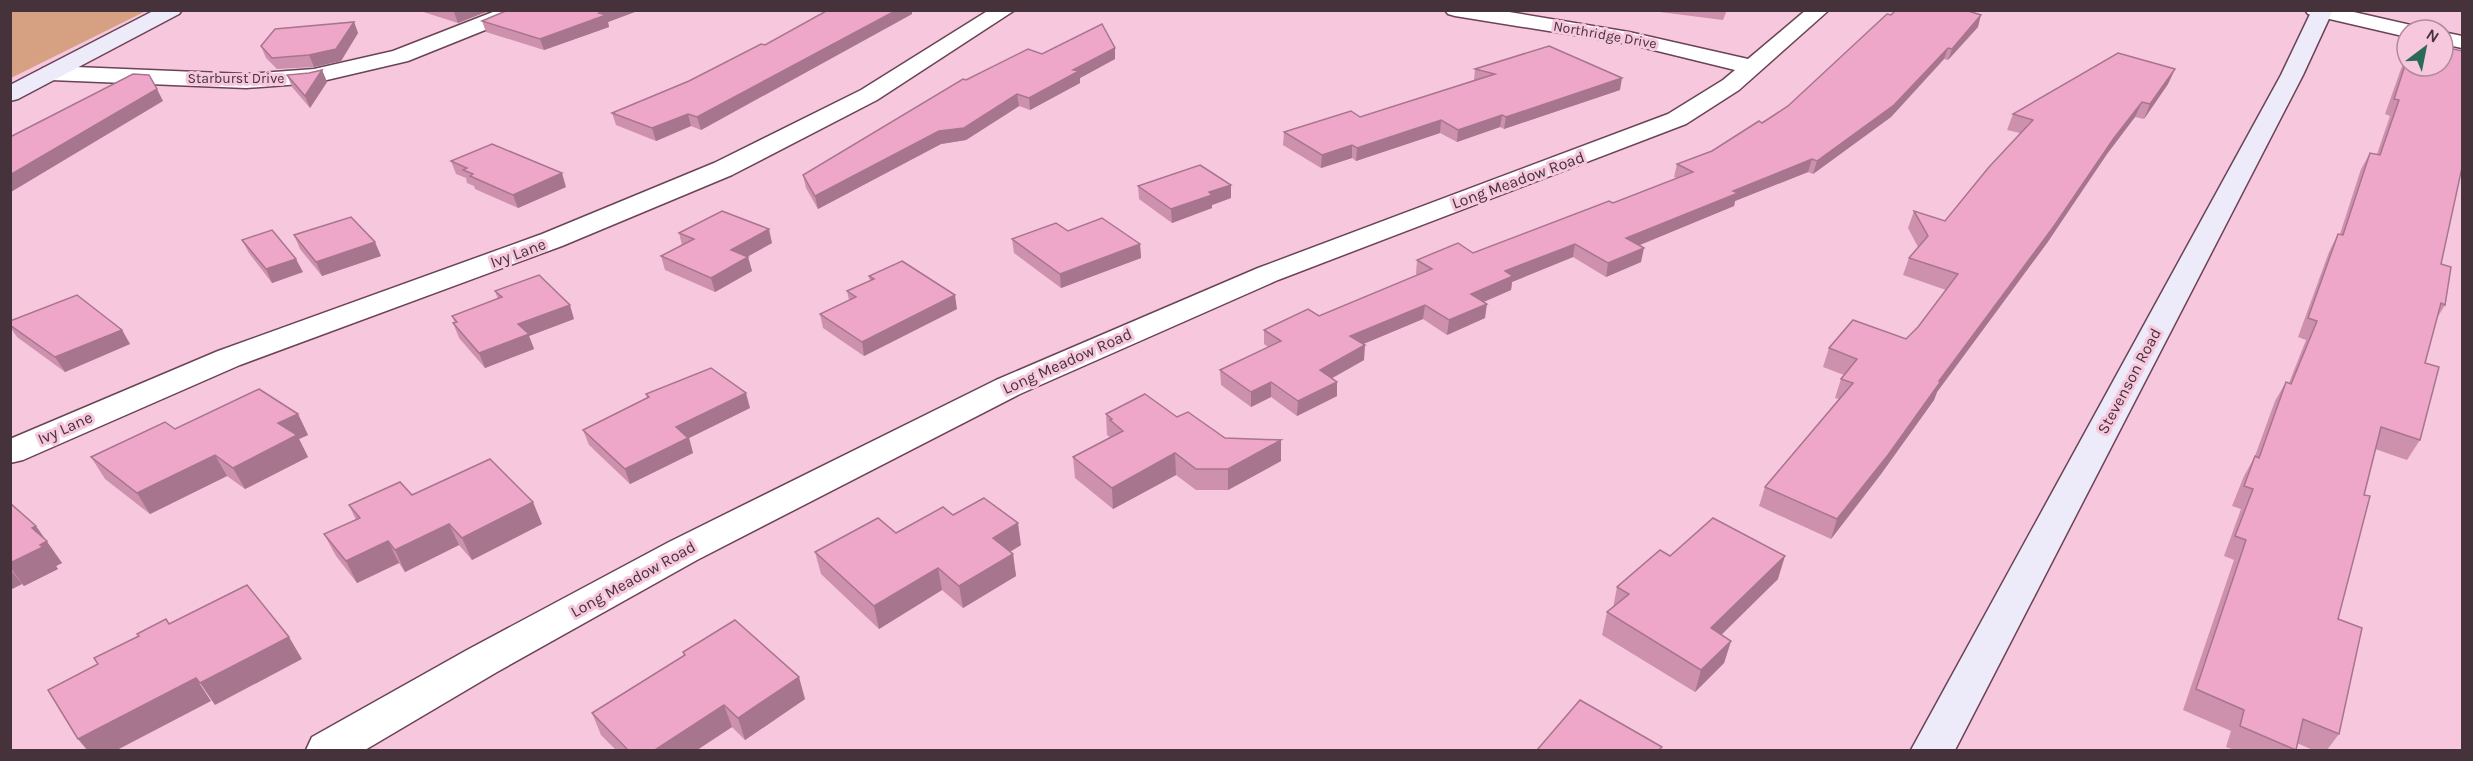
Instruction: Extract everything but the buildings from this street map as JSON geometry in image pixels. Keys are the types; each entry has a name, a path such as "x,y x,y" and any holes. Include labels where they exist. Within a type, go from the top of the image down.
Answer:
{"main road":[{"path":"10,94 172,10"},
{"name":"Stevenson Road","path":"1933,750 2281,96 2320,11"}],"street":[{"name":"Starburst Drive","path":"51,73 246,81 314,76 400,56 518,10"},
{"name":"Ivy Lane","path":"10,452 229,358 552,240 723,169 869,95 1005,10"},
{"name":"Northridge Drive","path":"1455,10 1629,38 1752,67"},
{"name":"Long Meadow Road","path":"328,750 482,661 683,551 1008,387 1268,274 1677,119 1708,102 1819,10"},
{"path":"2320,11 2395,28"}],"shaded area":[{"path":"11,10 146,10 146,11 11,78"}]}
